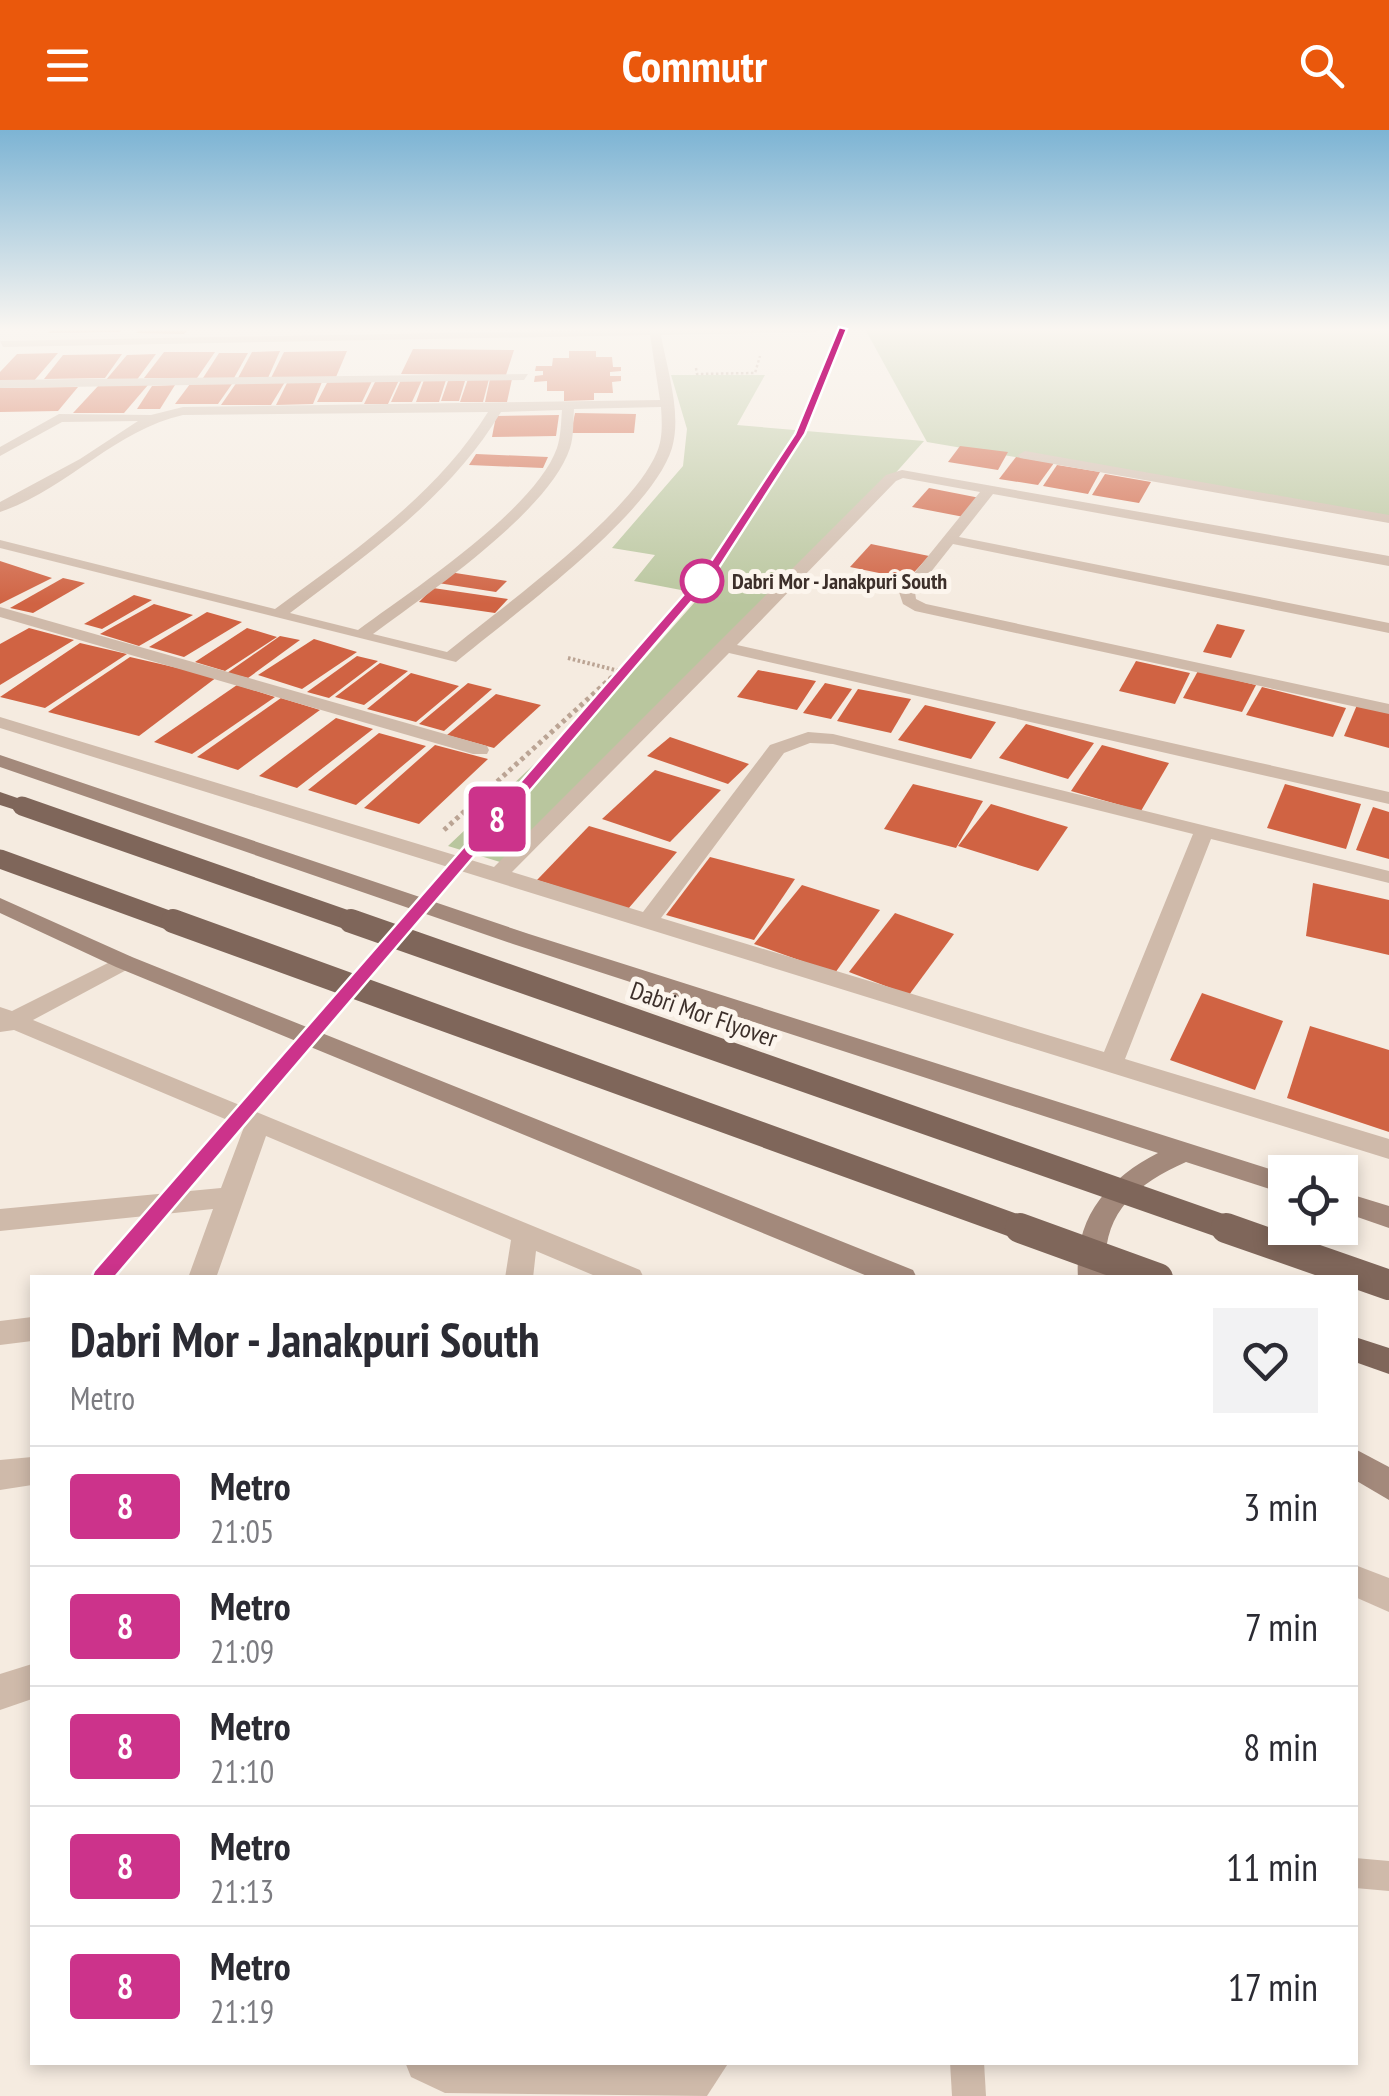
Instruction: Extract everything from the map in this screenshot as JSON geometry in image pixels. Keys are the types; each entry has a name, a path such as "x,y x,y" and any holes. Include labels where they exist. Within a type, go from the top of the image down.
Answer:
{"main road":[{"path":"0,760 521,939 1268,1179"},
{"name":"Dabri Mor Flyover","path":"11,802 1358,1275"},
{"path":"0,860 1150,1275"},
{"path":"0,905 124,962 897,1275"},
{"path":"1092,1275 1093,1236 1105,1207 1125,1183 1152,1164 1184,1152"},
{"path":"1358,1207 1389,1217"},
{"name":"Dabri Mor Flyover","path":"1358,1275 1389,1286"},
{"path":"1358,1350 1389,1361"},
{"path":"1358,1465 1389,1485"}],"street":[{"path":"0,452 54,421"},
{"path":"0,508 88,460 144,421"},
{"path":"278,614 396,524 448,478 490,421"},
{"path":"361,635 510,517 554,466 564,448 567,421"},
{"path":"3,547 450,658 584,546 636,494 664,454 669,421"},
{"path":"1025,455 1389,519"},
{"path":"498,875 891,478 918,474 1389,560"},
{"path":"991,488 907,592 909,601 921,608 1389,709"},
{"path":"948,539 1389,628"},
{"path":"0,612 480,750"},
{"path":"725,647 1389,798"},
{"path":"0,722 1389,1149"},
{"path":"646,921 777,749 808,738 833,739 1389,877"},
{"path":"1111,1064 1203,833"},
{"path":"4,1021 124,962"},
{"path":"4,1021 258,1122 623,1275"},
{"path":"203,1275 258,1122"},
{"path":"0,1220 230,1198"},
{"path":"519,1275 525,1234"},
{"path":"0,1333 30,1330"},
{"path":"0,1476 30,1471"},
{"path":"1358,1583 1389,1595"},
{"path":"0,1692 30,1683"},
{"path":"432,2065 445,2072 695,2080 706,2065"}],"lane":[{"path":"1358,1873 1389,1876"},
{"path":"967,2065 969,2096"}],"path":[{"path":"420,852 619,671 568,658"}],"green space":[{"path":"685,421 739,421 737,425 924,441 876,495 500,862 448,846 641,663 702,594 634,581 655,555 612,548 683,466"},
{"path":"915,421 1389,421 1389,521 927,442"}],"building":[{"path":"495,421 558,421 556,436 492,437"},
{"path":"573,421 635,421 634,433 571,433"},
{"path":"960,446 1008,452 998,470 948,462"},
{"path":"476,454 548,457 543,468 469,465"},
{"path":"1016,457 1054,463 1038,485 999,479"},
{"path":"1057,465 1100,472 1088,494 1043,486"},
{"path":"1105,474 1151,482 1139,503 1092,495"},
{"path":"929,488 980,498 964,517 912,507"},
{"path":"871,544 929,556 908,579 850,567"},
{"path":"0,561 52,578 0,604"},
{"path":"449,572 507,581 496,592 438,583"},
{"path":"63,578 85,583 33,613 10,608"},
{"path":"433,588 508,599 495,613 419,602"},
{"path":"134,595 152,600 102,629 84,624"},
{"path":"154,604 193,615 139,646 100,634"},
{"path":"207,612 242,622 184,657 149,647"},
{"path":"1217,624 1245,630 1231,658 1203,652"},
{"path":"29,628 74,640 0,685 0,644"},
{"path":"247,628 277,637 225,671 195,662"},
{"path":"280,636 300,640 248,678 227,673"},
{"path":"314,639 357,652 302,689 258,675"},
{"path":"80,643 127,654 45,708 0,697"},
{"path":"357,656 378,661 329,698 307,692"},
{"path":"130,657 217,677 139,736 48,712"},
{"path":"1136,661 1190,673 1175,704 1119,691"},
{"path":"380,663 408,671 364,705 335,697"},
{"path":"758,670 816,681 797,710 737,697"},
{"path":"1198,671 1256,685 1242,712 1183,698"},
{"path":"411,673 459,686 416,722 367,709"},
{"path":"468,683 492,689 444,731 419,724"},
{"path":"825,683 852,689 831,719 803,713"},
{"path":"237,685 275,697 192,754 154,742"},
{"path":"1262,687 1346,708 1333,737 1246,715"},
{"path":"858,689 911,699 891,733 837,721"},
{"path":"496,694 541,705 494,748 447,735"},
{"path":"281,698 320,710 238,770 197,757"},
{"path":"925,705 996,722 971,759 898,740"},
{"path":"1357,705 1389,713 1389,748 1344,736"},
{"path":"336,718 373,729 297,788 259,776"},
{"path":"1026,724 1094,743 1068,779 999,758"},
{"path":"379,733 426,746 356,805 308,790"},
{"path":"670,737 749,764 728,784 647,756"},
{"path":"435,745 488,759 419,824 364,808"},
{"path":"1102,745 1169,763 1141,811 1071,791"},
{"path":"655,770 721,790 670,842 602,819"},
{"path":"913,784 983,801 956,848 884,829"},
{"path":"1285,784 1361,804 1346,849 1267,828"},
{"path":"991,804 1068,827 1038,871 958,846"},
{"path":"1373,807 1389,812 1389,859 1356,850"},
{"path":"589,826 677,852 628,909 537,880"},
{"path":"710,857 795,879 754,940 666,915"},
{"path":"1313,883 1389,900 1389,955 1306,936"},
{"path":"802,885 880,910 835,973 754,944"},
{"path":"895,913 954,934 909,995 849,972"},
{"path":"1202,993 1283,1021 1255,1090 1170,1060"},
{"path":"1310,1026 1389,1050 1389,1132 1287,1098"}],"metro line":[{"name":"8","path":"104,1275 711,571 805,421"}],"place":[{"name":"Dabri Mor - Janakpuri South","path":"702,581"}]}
